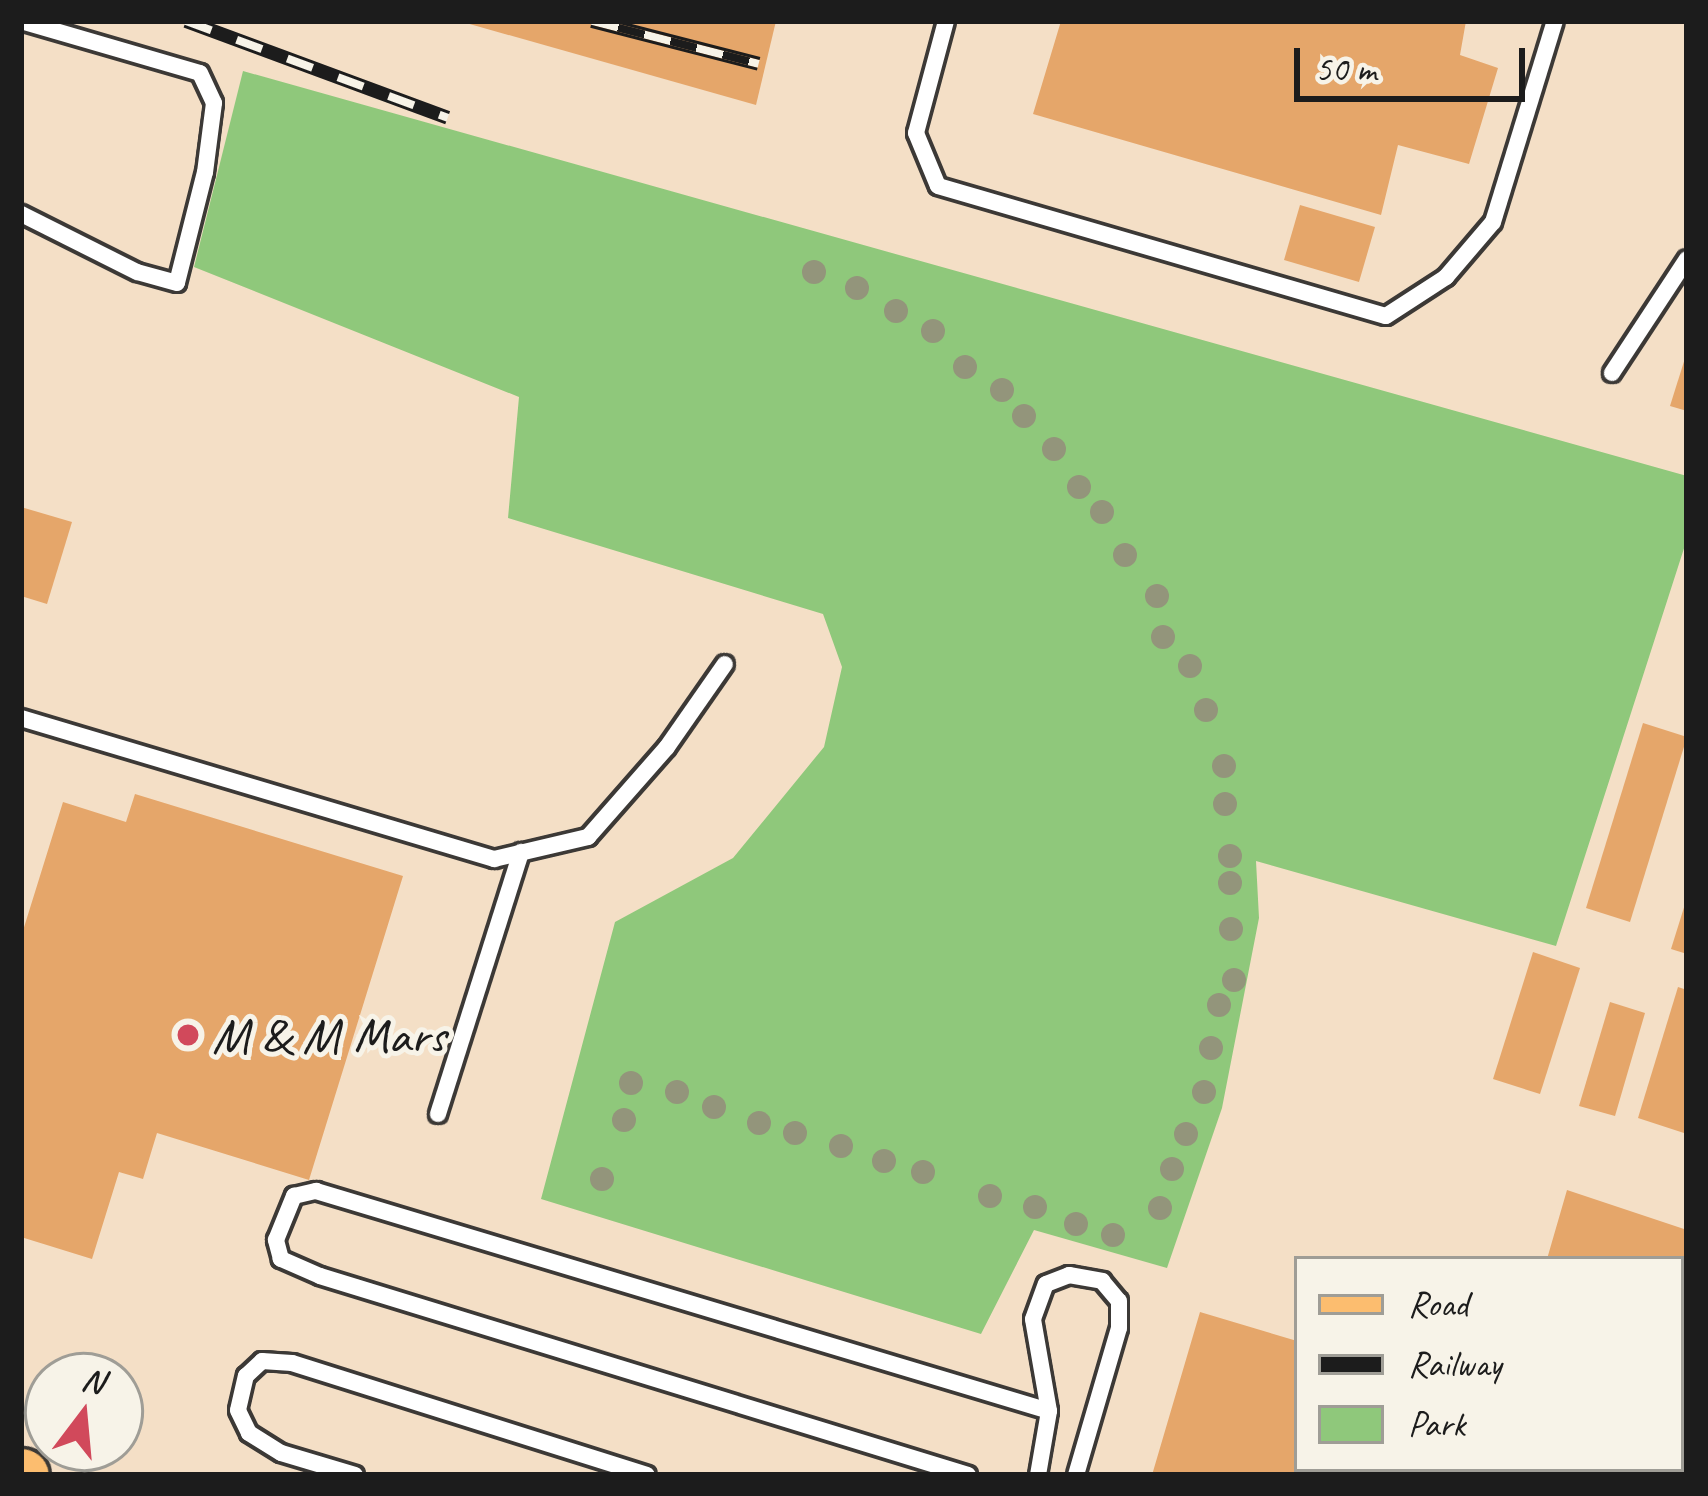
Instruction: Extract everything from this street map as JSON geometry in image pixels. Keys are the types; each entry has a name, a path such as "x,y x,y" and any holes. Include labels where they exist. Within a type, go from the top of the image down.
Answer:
{"lane":[{"path":"21,21 200,73 214,104 206,172 177,283 137,272 21,214"},
{"path":"946,21 916,133 938,186 1386,316 1445,277 1493,222 1555,21"},
{"path":"1612,373 1687,259"},
{"path":"21,718 494,859 588,838 667,747 725,664"},
{"path":"438,1114 521,852"},
{"path":"968,1475 320,1276 281,1259 276,1240 294,1196 316,1191 1049,1411"},
{"path":"1038,1475 1049,1411 1033,1319 1046,1284 1069,1275 1102,1281 1119,1301 1119,1328 1076,1475"},
{"path":"355,1475 281,1453 249,1433 238,1410 247,1376 262,1361 292,1363 647,1475"}],"green space":[{"path":"243,71 1687,476 1687,539 1556,946 1256,861 1259,918 1222,1108 1167,1268 1034,1230 981,1334 541,1199 615,922 733,858 824,747 842,667 823,614 508,518 519,397 194,267"}],"building":[{"path":"459,21 776,21 756,105"},
{"path":"1061,21 1466,21 1460,55 1498,68 1469,164 1398,145 1381,215 1033,114"},
{"path":"1300,205 1375,227 1359,282 1284,260"},
{"path":"1687,355 1687,411 1670,406"},
{"path":"21,507 72,522 47,604 21,596"},
{"path":"1643,723 1687,737 1630,922 1586,908"},
{"name":"M & M Mars","path":"135,794 403,876 309,1180 157,1133 143,1179 119,1172 92,1259 21,1237 21,937 63,802 126,822"},
{"path":"1687,901 1687,954 1671,949"},
{"path":"1533,952 1580,968 1540,1094 1493,1079"},
{"path":"1678,987 1687,990 1687,1134 1638,1118"},
{"path":"1610,1002 1645,1013 1615,1116 1579,1106"},
{"path":"1567,1190 1687,1230 1687,1323 1684,1256 1548,1256"},
{"path":"1200,1312 1294,1340 1294,1472 1348,1472 1347,1475 1152,1475"}],"railway":[{"path":"186,21 448,118"},
{"path":"592,21 759,64"}],"place":[{"name":"M & M Mars","path":"188,1035"}]}
